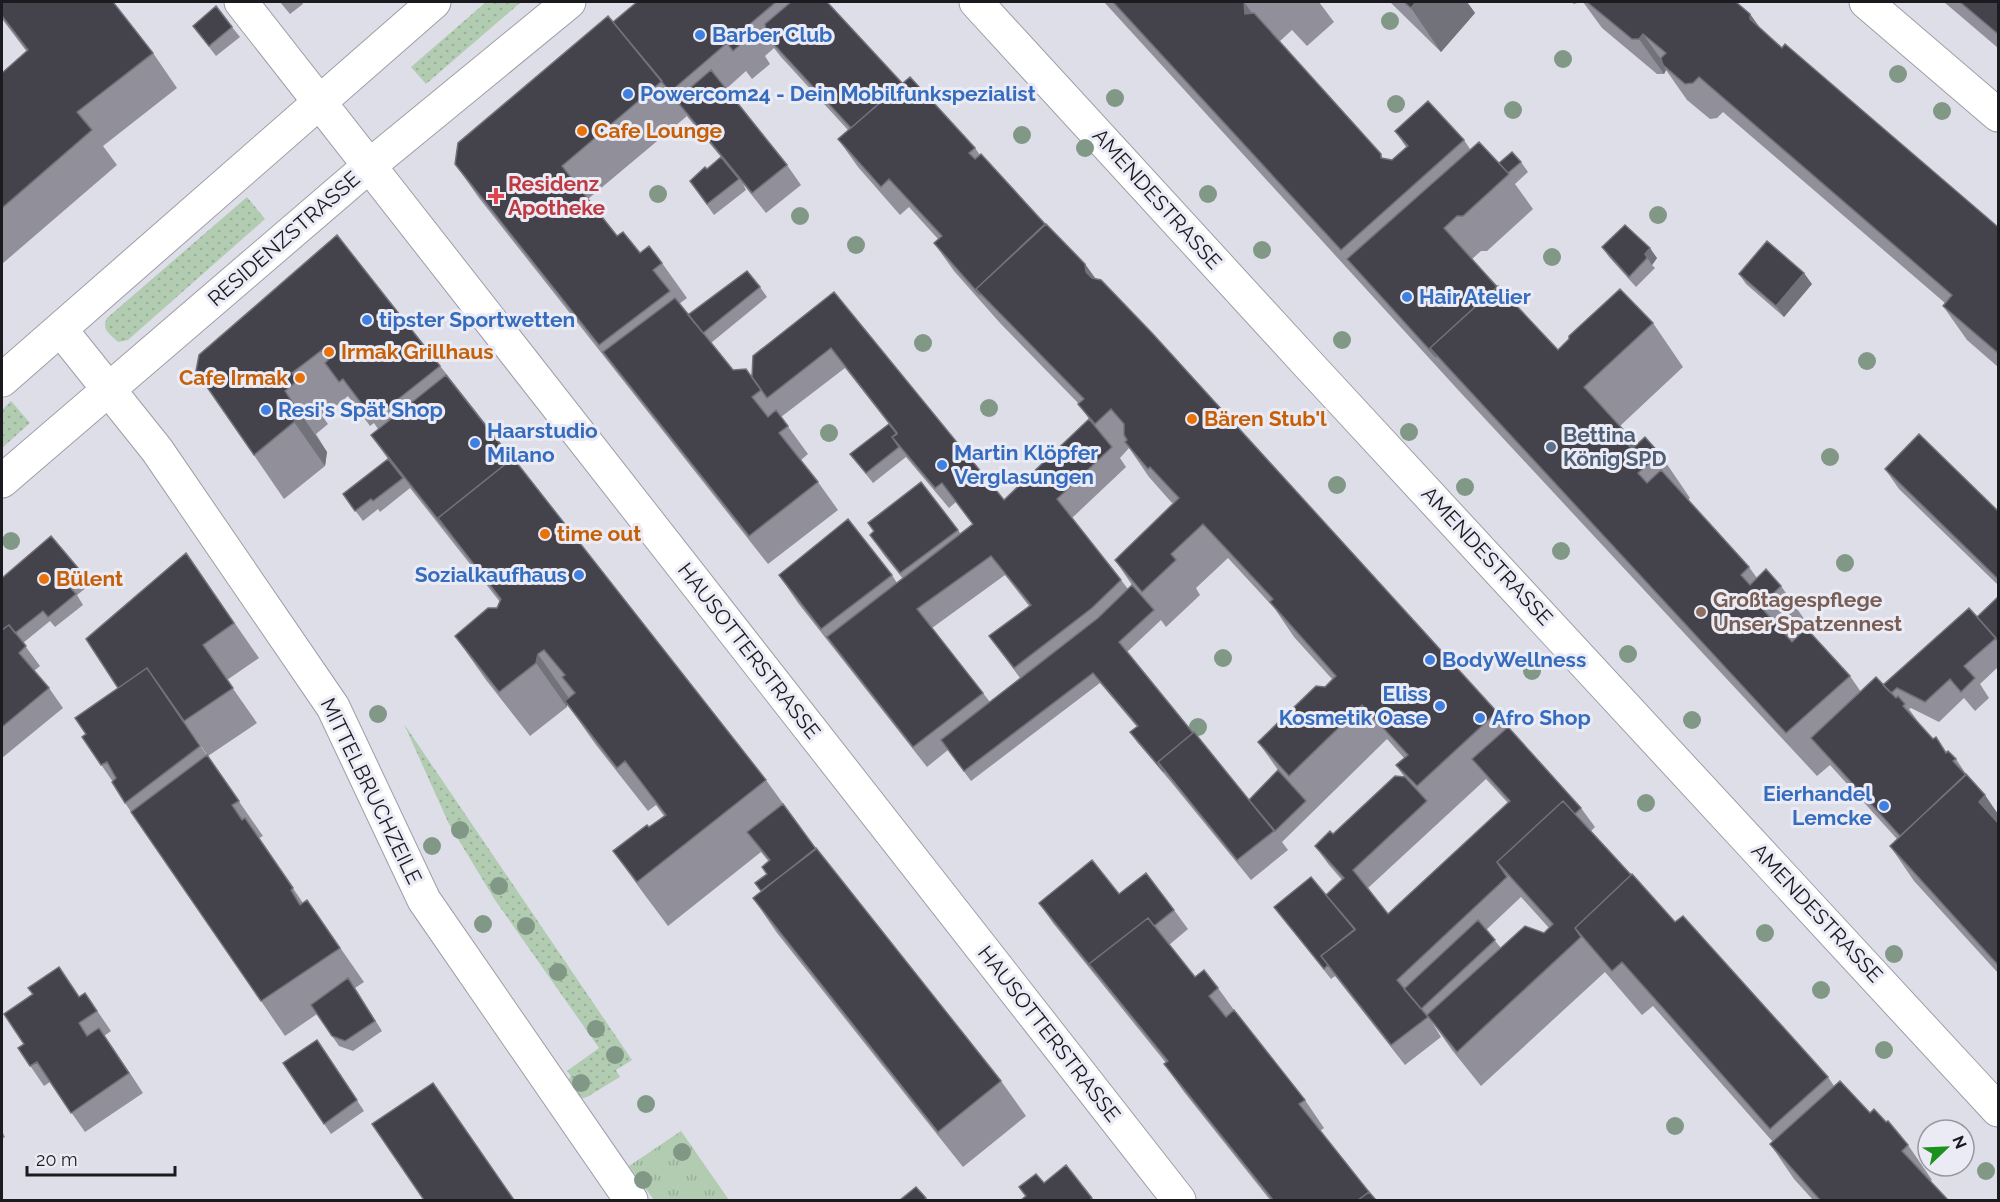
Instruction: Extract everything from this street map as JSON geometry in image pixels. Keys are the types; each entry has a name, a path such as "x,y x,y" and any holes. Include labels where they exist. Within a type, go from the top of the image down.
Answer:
{"street":[{"name":"HAUSOTTERSTRASSE","path":"241,2 1179,1200"},
{"path":"2,380 434,2"},
{"name":"RESIDENZSTRASSE","path":"2,481 369,166 569,2"},
{"name":"AMENDESTRASSE","path":"976,2 1998,1110"},
{"path":"1866,2 1998,115"},
{"name":"MITTELBRUCHZEILE","path":"60,330 157,450 333,707 424,900 631,1200"}],"green space":[{"path":"486,2 521,2 426,84 411,67"},
{"path":"247,197 265,219 128,340 118,342 109,334 105,326 107,318"},
{"path":"11,401 30,423 2,448 2,410"},
{"path":"404,724 632,1060 616,1070 620,1077 587,1097 568,1102 562,1093 571,1076 567,1071 599,1048 495,900 449,824"},
{"path":"681,1131 729,1200 654,1200 629,1166"}],"building":[{"path":"2,2 113,2 153,53 77,112 92,130 2,208 2,73 28,50 2,16"},
{"path":"637,2 776,2 744,29 750,36 733,51 727,43 670,92 613,22"},
{"path":"791,2 827,2 902,83 851,128 767,37 765,24"},
{"path":"1113,2 1244,2 1245,14 1254,13 1381,154 1381,158 1392,160 1408,146 1395,131 1428,101 1464,140 1341,250"},
{"path":"1404,2 1416,2 1411,8"},
{"path":"1587,2 1736,2 1750,14 1750,19 1782,48 1785,44 1998,227 1998,353 1943,306 1952,295 1699,77 1693,83 1685,84 1663,65 1661,58 1666,53 1643,34 1639,39 1632,39"},
{"path":"1960,2 1998,2 1998,34"},
{"path":"216,6 232,27 209,46 193,26"},
{"path":"608,16 662,81 562,166 617,236 623,232 640,253 649,246 662,263 653,270 670,291 599,345 455,164 458,143"},
{"path":"711,70 787,165 752,193 676,100"},
{"path":"910,77 975,148 969,153 975,159 981,154 1045,224 976,289 980,295 934,243 942,236 889,179 881,187 838,139"},
{"path":"1479,142 1509,174 1463,216 1457,216 1444,228 1497,287 1430,348 1436,357 1347,259"},
{"path":"1512,152 1521,162 1508,173 1499,163"},
{"path":"721,157 739,179 707,204 690,181 705,167 707,169"},
{"path":"1046,224 1085,264 1086,272 1092,278 1101,280 1152,333 1497,712 1417,786 1396,765 1408,755 1362,705 1289,776 1258,742 1316,686 1325,687 1336,676 1270,602 1273,599 1203,524 1171,554 1176,560 1142,592 1115,560 1179,498 1150,467 1148,469 1125,442 1127,440 1124,435 1124,424 1111,409 1095,424 1078,404 1084,399 976,289"},
{"path":"1625,225 1650,248 1645,254 1647,258 1629,277 1602,247"},
{"path":"337,235 440,366 373,419 343,379 339,382 325,363 329,359 322,350 292,373 297,381 285,391 296,408 294,422 254,455 196,371 199,355"},
{"path":"1767,241 1804,273 1776,306 1739,274"},
{"path":"747,271 760,287 703,333 688,315"},
{"path":"1498,286 1558,350 1569,339 1569,336 1620,289 1653,323 1584,387 1628,435 1623,439 1632,449 1645,437 1660,454 1638,473 1647,483 1661,470 1749,567 1741,575 1750,585 1766,569 1781,586 1760,606 1792,642 1806,628 1850,676 1786,733 1430,348"},
{"path":"834,292 1004,500 1089,419 1112,447 1057,499 1121,580 1092,608 1014,668 989,636 1031,605 991,556 917,609 983,693 913,747 827,637 973,524 942,483 935,488 892,437 897,433 831,348 767,398 752,377 753,356"},
{"path":"675,298 733,370 746,369 761,390 752,397 768,417 776,410 788,426 779,433 818,482 749,536 603,352"},
{"path":"446,375 512,459 438,518 444,527 371,435"},
{"path":"889,424 897,434 892,437 899,447 866,473 850,454"},
{"path":"1919,434 1998,511 1998,579 1885,469"},
{"path":"513,458 766,780 637,882 613,851 647,825 649,827 666,815 625,761 617,768 565,701 575,693 562,677 565,675 544,650 538,654 536,663 499,692 455,636 488,608 497,608 501,599 438,518"},
{"path":"388,459 403,478 373,501 371,499 355,511 343,494"},
{"path":"921,482 958,530 900,573 870,535 874,531 868,523"},
{"path":"848,519 892,575 821,629 779,575"},
{"path":"51,536 83,574 69,586 76,594 48,617 43,611 15,633 9,625 2,630 2,578"},
{"path":"186,553 234,623 203,645 233,688 184,721 147,668 118,688 86,639"},
{"path":"1132,585 1154,610 1119,642 1193,733 1158,762 1164,772 1130,732 1138,726 1093,673 964,771 941,740 1098,618"},
{"path":"1998,597 1998,641 1977,617"},
{"path":"1969,608 1996,638 1964,666 1975,678 1961,692 1950,679 1925,702 1897,688 1891,693 1883,685"},
{"path":"9,625 26,646 19,653 49,688 2,727 2,630"},
{"path":"147,668 200,746 125,803 112,782 116,778 107,762 101,765 82,737 86,734 75,718"},
{"path":"1876,677 1896,698 1898,696 1905,704 1903,706 1933,739 1936,737 1946,753 1948,751 1956,759 1953,761 1966,775 1900,836 1811,738"},
{"path":"1508,727 1581,808 1575,814 1563,801 1497,862 1507,877 1397,980 1428,1017 1391,1045 1321,956 1355,929 1326,895 1344,878 1315,846 1330,831 1333,834 1395,776 1405,777 1427,801 1353,870 1388,914 1510,801 1472,759"},
{"path":"1194,732 1274,831 1237,860 1158,762"},
{"path":"207,755 239,801 232,805 242,820 245,818 293,888 291,890 300,905 307,900 340,948 261,1001 131,812"},
{"path":"1278,770 1306,801 1275,831 1249,800"},
{"path":"1966,774 1985,795 1979,802 1998,823 1998,965 1890,846"},
{"path":"1563,801 1631,875 1575,928 1581,937 1457,1052 1427,1015 1525,926 1544,933 1553,924 1497,862"},
{"path":"783,804 816,849 761,891 755,883 767,874 762,867 770,860 747,832"},
{"path":"816,848 1001,1081 938,1132 753,898"},
{"path":"1092,860 1119,894 1146,873 1174,910 1154,926 1148,918 1089,964 1095,972 1039,903"},
{"path":"1632,874 1675,922 1683,916 1828,1077 1770,1129 1622,962 1612,971 1575,928"},
{"path":"1311,877 1355,930 1321,956 1328,965 1324,969 1274,907"},
{"path":"1148,918 1195,977 1204,970 1218,988 1209,996 1226,1017 1234,1010 1305,1100 1299,1104 1369,1192 1358,1200 1273,1200 1164,1064 1168,1061 1089,964"},
{"path":"1478,920 1495,940 1421,1009 1404,989"},
{"path":"59,967 79,997 85,993 97,1011 79,1023 87,1036 99,1028 129,1073 71,1113 37,1062 30,1066 18,1048 24,1044 4,1014 33,994 28,988"},
{"path":"348,978 375,1021 345,1041 332,1036 311,1005"},
{"path":"317,1040 357,1100 324,1124 283,1063"},
{"path":"1840,1081 1870,1113 1874,1109 1886,1122 1888,1121 1908,1145 1902,1151 1916,1166 1916,1178 1927,1178 1948,1200 1820,1200 1770,1144"},
{"path":"433,1083 514,1200 424,1200 372,1124"},
{"path":"1066,1165 1092,1198 1089,1200 1021,1200 1026,1196 1019,1187 1036,1174 1044,1183"},
{"path":"916,1187 926,1198 900,1200"},
{"path":"1369,1192 1376,1200 1358,1200"}],"place":[{"name":"Barber Club","path":"700,35"},
{"name":"Powercom24 - Dein Mobilfunkspezialist","path":"628,94"},
{"name":"Cafe Lounge","path":"582,131"},
{"name":"Residenz Apotheke","path":"496,196"},
{"name":"Hair Atelier","path":"1407,297"},
{"name":"tipster Sportwetten","path":"367,320"},
{"name":"Irmak Grillhaus","path":"329,352"},
{"name":"Cafe Irmak","path":"300,378"},
{"name":"Resi's Spät Shop","path":"266,410"},
{"name":"Bären Stub'l","path":"1192,419"},
{"name":"Haarstudio Milano","path":"475,443"},
{"name":"Bettina König SPD","path":"1551,447"},
{"name":"Martin Klöpfer Verglasungen","path":"942,465"},
{"name":"time out","path":"545,534"},
{"name":"Sozialkaufhaus","path":"579,575"},
{"name":"Bülent","path":"44,579"},
{"name":"Großtagespflege Unser Spatzennest","path":"1701,612"},
{"name":"BodyWellness","path":"1430,660"},
{"name":"Eliss Kosmetik Oase","path":"1440,706"},
{"name":"Afro Shop","path":"1480,718"},
{"name":"Eierhandel Lemcke","path":"1884,806"}]}
